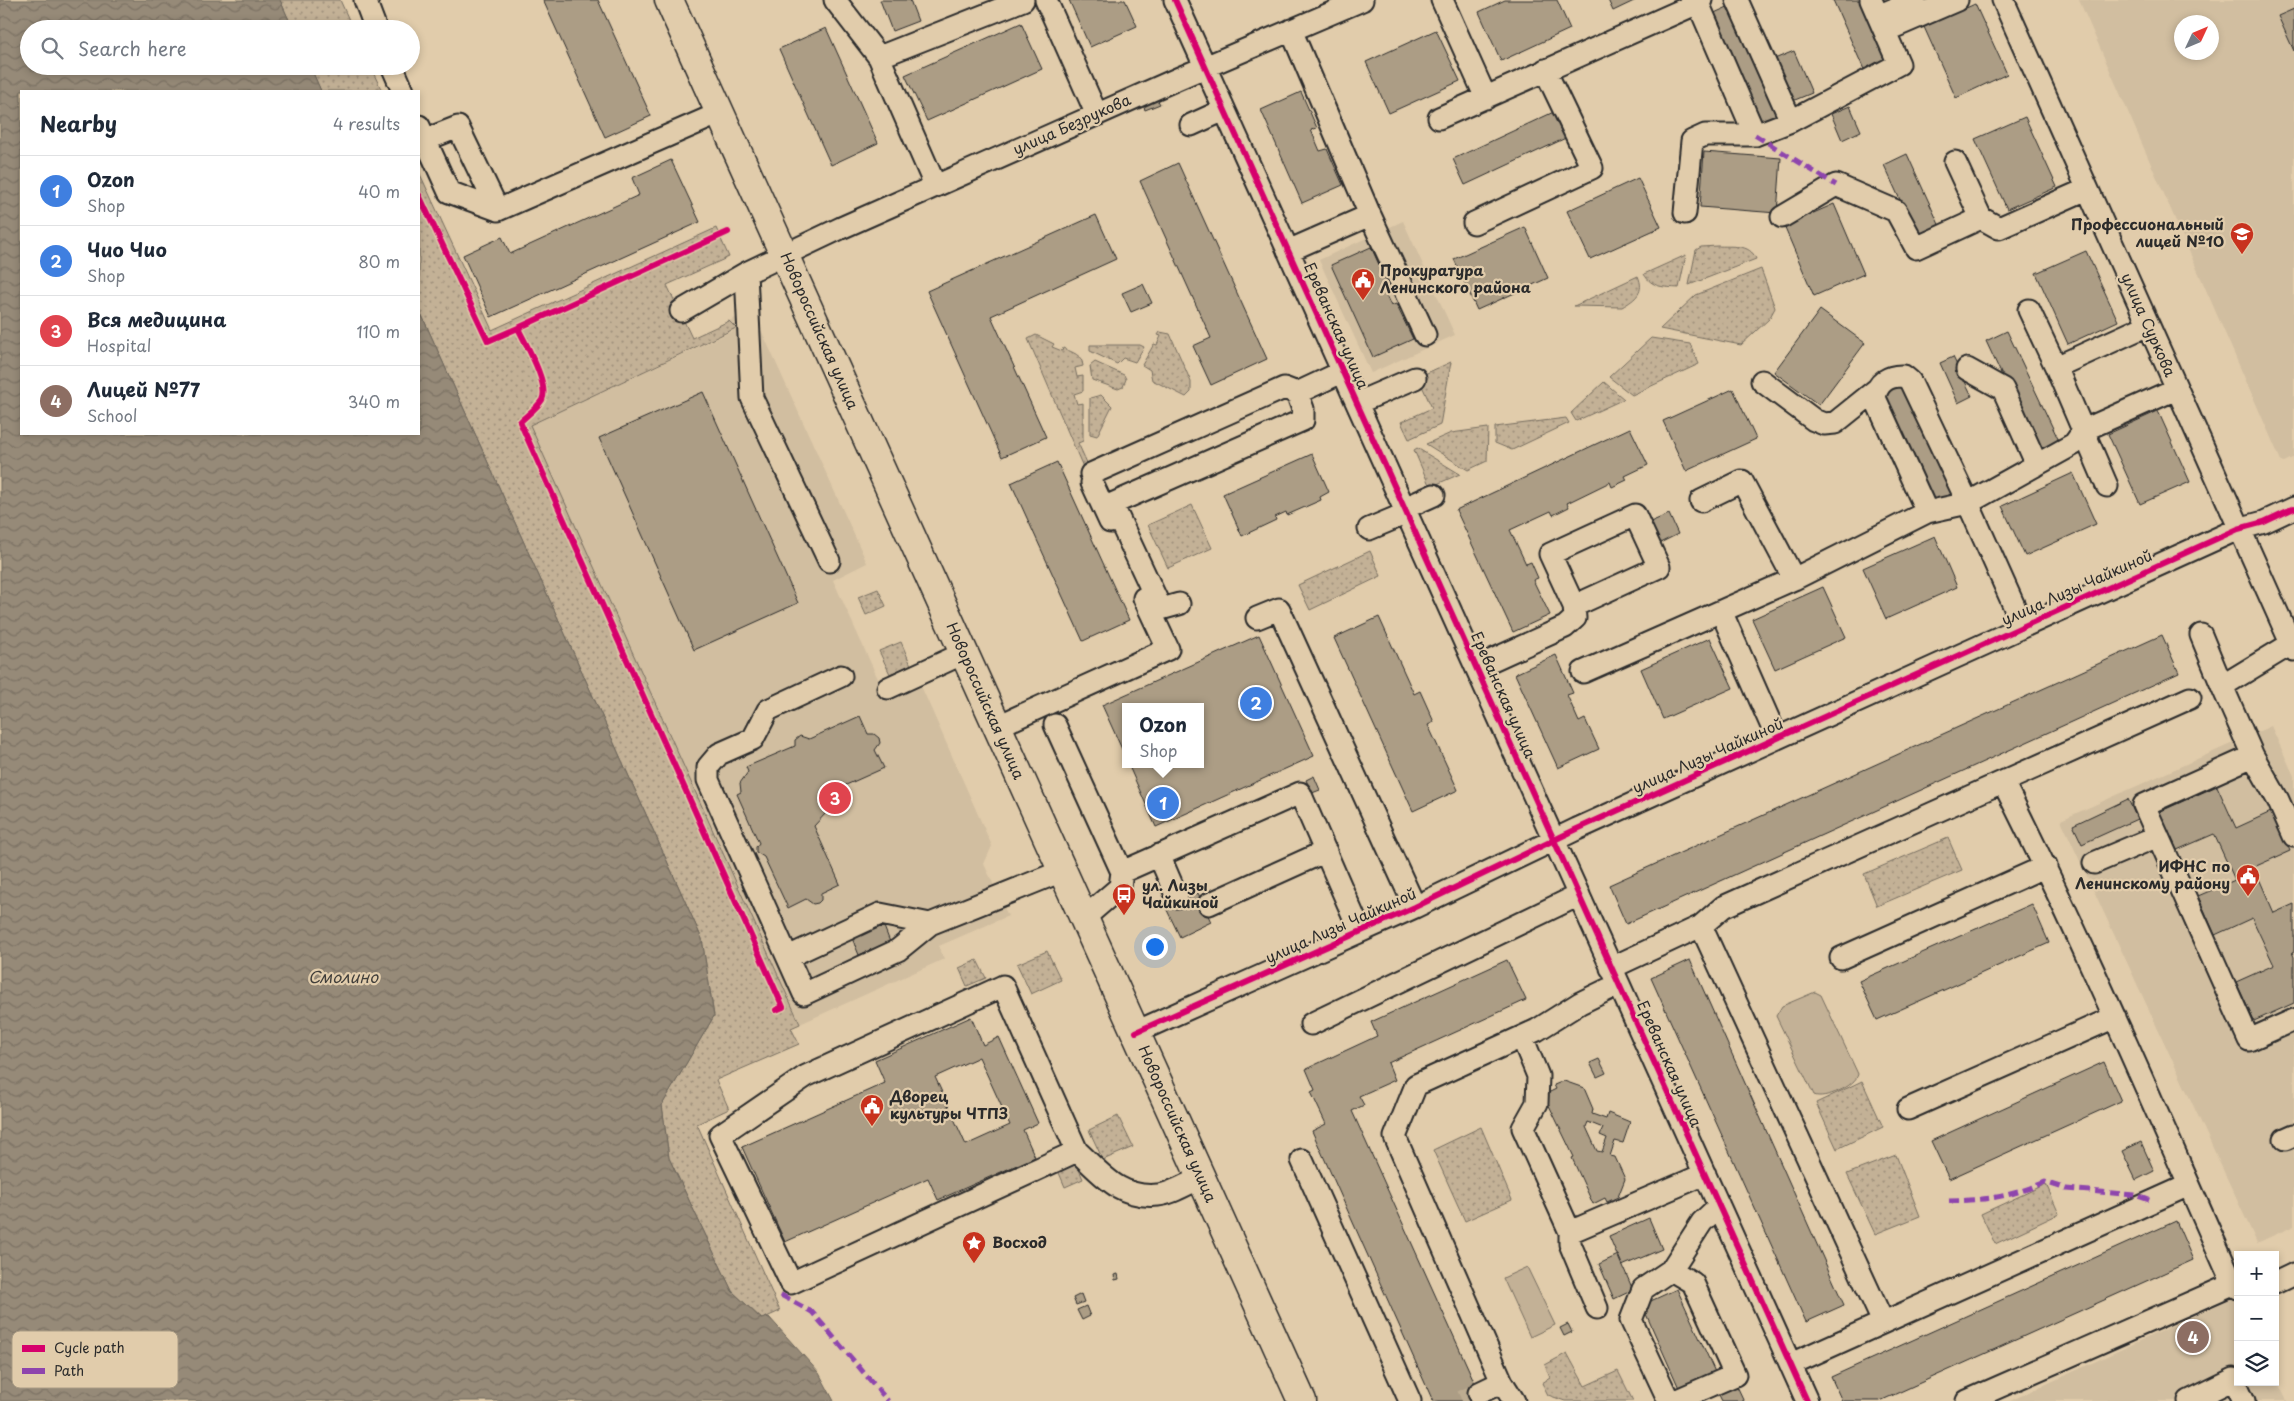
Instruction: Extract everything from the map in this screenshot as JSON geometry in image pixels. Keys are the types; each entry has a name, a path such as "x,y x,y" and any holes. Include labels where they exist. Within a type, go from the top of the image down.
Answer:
{"main road":[{"name":"Новороссийская улица","path":"669,0 1302,1401"}],"street":[{"path":"365,0 373,20"},
{"path":"835,0 879,57 935,185"},
{"path":"879,57 1023,0"},
{"path":"1046,0 1097,115"},
{"name":"Ереванская улица","path":"1175,0 1807,1401"},
{"name":"улица Безрукова","path":"681,311 746,273 935,185 1362,0"},
{"path":"1442,0 1486,98"},
{"path":"1737,0 1791,122"},
{"path":"1878,16 1915,0"},
{"path":"1878,16 1957,0"},
{"name":"улица Суркова","path":"2003,0 2292,647"},
{"path":"1439,118 1700,2 1755,135"},
{"path":"1685,213 1692,142 1705,135 1755,135 1791,122 1899,64 1878,16"},
{"path":"1291,30 1370,215 1425,335"},
{"path":"1474,223 1592,168 1545,70"},
{"path":"396,75 403,90"},
{"path":"1191,125 1224,110"},
{"path":"498,210 458,127 422,133 449,192 498,210 720,113"},
{"path":"1955,162 1981,218 2000,228 2087,189"},
{"path":"1782,217 1836,186 1896,211 1916,248 1981,218"},
{"path":"1288,251 1370,215"},
{"path":"746,273 752,398 829,561"},
{"path":"2029,310 2084,430 2107,486"},
{"path":"2056,367 2148,325"},
{"path":"1967,369 2002,389 2037,465"},
{"path":"996,726 1168,650 1092,479 1284,388 1297,393 1342,372"},
{"path":"1762,381 1814,420 1824,424 1835,423 1876,390 1882,382 1896,376 1904,376 1910,381 1968,503 2023,626"},
{"path":"1357,403 1415,378"},
{"path":"1583,672 1794,579 1927,512 1968,503 2074,444 2084,430 2176,389"},
{"path":"1876,390 1875,398 1927,512"},
{"path":"1179,604 1161,609 1112,504 1303,420 1303,409 1297,393"},
{"path":"1701,501 1742,481 1794,579"},
{"path":"1370,529 1434,495"},
{"name":"улица Лизы Чайкиной","path":"1136,1032 1415,907 1554,841 2023,626 2238,529 2264,522 2294,508"},
{"path":"1477,667 1565,627 1574,618 1574,606 1550,554 1635,515 1658,567 1574,606"},
{"path":"1257,618 1279,609 1415,907"},
{"path":"1721,611 1777,738"},
{"path":"2201,635 2253,756 2278,800 2294,836"},
{"path":"2222,686 2292,647"},
{"path":"888,688 964,653"},
{"path":"841,676 768,710 753,739 720,754 708,767 708,780 804,994 898,950 930,924 1062,870"},
{"path":"1514,1401 1502,1382 1395,1137 1416,1085 1537,1030 1580,1003 1615,976 1701,926 1724,908 2190,698"},
{"path":"1055,725 1122,872 1120,887 1084,918"},
{"path":"2253,756 2144,804 2249,1040 2294,1020"},
{"path":"2003,782 2046,866 2234,1284"},
{"path":"1122,872 1300,793 1360,931"},
{"path":"2094,863 2158,836"},
{"path":"1209,904 1326,852"},
{"path":"1159,855 1177,897"},
{"path":"1841,958 2046,866"},
{"path":"1311,1024 1579,895"},
{"path":"788,957 880,914 930,924"},
{"path":"1701,926 1884,1322"},
{"path":"1077,1151 791,1283 720,1135 806,1076 1003,986 1077,1151 1111,1183 1131,1194 1160,1195 1201,1178"},
{"path":"1908,1109 2115,1017"},
{"path":"1522,1037 1538,1076 1537,1103 1523,1128 1570,1232 1570,1244 1597,1308"},
{"path":"1302,1160 1410,1401"},
{"path":"1570,1232 1705,1174"},
{"path":"1791,1364 2189,1185"},
{"path":"1669,1401 1631,1320 1643,1289 1671,1270 1702,1222 1719,1206"},
{"path":"1671,1270 1693,1283 1735,1375 1675,1401"},
{"path":"2279,1281 2294,1274"},
{"path":"1970,1400 2234,1286"},
{"path":"2189,1401 2234,1379 2244,1401"},
{"path":"1479,1393 1502,1382"}],"shaded area":[{"path":"280,0 340,0 349,20 289,20"},
{"name":"Профессиональный лицей №10","path":"2079,0 2294,0 2294,457 2282,463"},
{"path":"314,75 374,75 382,90 321,90"},
{"path":"420,174 492,330 716,228 729,257 667,285 692,338 729,321 736,328 530,425 800,1024 791,1028 799,1044 716,1080 729,1109 697,1124 780,1311 762,1319 732,1291 669,1158 662,1105 714,1016 702,939 420,311"},
{"path":"1403,221 1455,335 1371,373 1319,260"},
{"path":"1701,247 1745,248 1756,259 1689,285 1696,250"},
{"path":"1686,255 1679,288 1663,287 1655,284 1647,279 1644,274"},
{"path":"1761,269 1775,308 1769,319 1741,345 1660,329 1696,295"},
{"path":"1638,276 1640,291 1635,298 1622,307 1574,306"},
{"path":"752,310 867,563 833,580 888,701 921,686 992,846 984,864 1008,916 939,946 944,959 800,1024 529,425 733,331 729,321"},
{"path":"1160,332 1170,334 1191,382 1191,392 1186,397 1152,380 1150,370 1142,365 1154,344 1157,345 1161,336 1158,335"},
{"path":"1036,335 1054,344 1052,347 1062,351 1063,348 1076,354 1081,359 1083,366 1075,368 1077,377 1083,376 1083,391 1074,394 1077,404 1083,403 1083,441 1078,443 1088,465 1083,467 1028,339"},
{"path":"1651,338 1690,344 1699,364 1632,395 1609,377"},
{"path":"1090,345 1140,345 1144,347 1135,362 1123,358 1117,364 1090,351"},
{"path":"1095,362 1124,375 1126,379 1123,387 1118,389 1092,380 1090,366"},
{"path":"1451,362 1440,425 1409,439 1401,422 1432,408 1418,377"},
{"path":"1604,382 1624,399 1576,421 1571,413"},
{"path":"1101,395 1112,406 1097,436 1090,434 1090,398"},
{"path":"1566,418 1569,423 1512,450 1495,443 1495,427"},
{"path":"1488,428 1487,461 1468,470 1426,444 1451,433"},
{"path":"1417,448 1460,474 1430,487 1414,450"},
{"path":"1192,505 1212,548 1168,568 1148,525"},
{"path":"1370,551 1381,576 1310,610 1298,585"},
{"path":"878,589 886,606 866,615 858,597"},
{"path":"901,642 911,665 890,674 879,651"},
{"path":"2271,726 2294,776 2294,1226 2257,1243 2061,820"},
{"path":"1948,838 1962,870 1877,906 1864,874"},
{"path":"1047,951 1061,980 1031,994 1017,964"},
{"path":"977,960 986,978 967,986 959,968"},
{"path":"1815,992 1821,995 1858,1074 1856,1079 1846,1087 1825,1096 1814,1095 1776,1016 1782,1006"},
{"path":"1862,1081 1883,1127 1837,1149 1816,1103"},
{"path":"1118,1116 1133,1147 1103,1160 1089,1130"},
{"path":"1481,1127 1512,1200 1465,1221 1433,1150"},
{"path":"1896,1155 1920,1216 1875,1234 1847,1174"},
{"path":"1075,1160 1083,1179 1065,1187 1057,1168"},
{"path":"2046,1184 2059,1214 1995,1244 1981,1214"},
{"path":"1527,1267 1555,1325 1530,1337 1503,1278"},
{"path":"2234,1297 2234,1386 2279,1385 2287,1401 2010,1401"},
{"path":"1567,1353 1585,1386 1618,1371 1633,1401 1565,1401 1548,1395 1542,1383 1550,1378 1545,1365"}],"water":[{"name":"Смолино","path":"0,0 280,0 289,20 20,20 20,75 314,75 321,90 20,90 20,435 420,435 420,311 702,939 714,1016 662,1105 669,1158 732,1291 761,1319 769,1317 819,1373 834,1401 0,1401"}],"building":[{"path":"543,0 598,0 651,116 605,137"},
{"path":"880,0 910,0 918,21 892,31"},
{"path":"1069,0 1125,0 1137,26 1090,47"},
{"path":"1505,0 1557,0 1570,29 1501,61 1479,12"},
{"path":"1608,0 1636,0 1613,11"},
{"path":"1833,0 1859,0 1888,64 1866,74"},
{"path":"1975,4 2007,74 1956,98 1924,27"},
{"path":"1732,5 1781,115 1758,125 1710,15"},
{"path":"2294,9 2294,51 2278,16"},
{"path":"1021,23 1042,69 927,121 905,75"},
{"path":"826,28 878,143 831,165 779,49"},
{"path":"1436,30 1460,81 1389,113 1366,62"},
{"path":"1794,51 1812,93 1790,102 1772,60"},
{"path":"1301,92 1317,128 1311,130 1320,151 1327,149 1343,185 1302,203 1261,110"},
{"path":"1157,99 1160,104 1145,110 1143,105"},
{"path":"1850,106 1861,131 1842,140 1831,114"},
{"path":"1558,110 1570,136 1465,185 1453,159"},
{"path":"2025,117 2057,187 2007,209 1975,139"},
{"path":"1704,152 1781,158 1777,213 1700,207"},
{"path":"1907,154 1942,231 1919,241 1884,165"},
{"path":"671,160 700,222 491,317 463,255 502,237 510,254 639,195 632,178"},
{"path":"1178,163 1267,359 1211,385 1193,346 1211,338 1140,181"},
{"path":"1638,178 1661,227 1590,259 1567,211"},
{"path":"1834,204 1864,274 1814,296 1784,226"},
{"path":"1096,215 1116,259 991,316 1046,437 1002,457 927,291"},
{"path":"1525,227 1548,278 1477,310 1454,259"},
{"path":"1371,247 1387,282 1381,285 1391,306 1396,304 1413,339 1373,357 1331,265"},
{"path":"2086,251 2118,321 2068,344 2036,273"},
{"path":"1143,284 1152,303 1131,312 1122,293"},
{"path":"1820,310 1865,343 1819,405 1774,372"},
{"path":"2007,331 2059,441 2037,451 1986,341"},
{"path":"1953,357 1972,396 1958,403 1940,363"},
{"path":"1904,383 1953,493 1930,503 1881,394"},
{"path":"1733,389 1756,439 1686,471 1663,421"},
{"path":"703,392 798,603 694,650 599,438"},
{"path":"2158,411 2190,482 2140,504 2108,434"},
{"path":"1630,428 1648,465 1625,476 1627,480 1612,487 1610,482 1567,503 1569,507 1553,515 1551,511 1510,530 1526,564 1531,562 1538,578 1533,580 1550,615 1513,632 1456,510"},
{"path":"1312,454 1329,492 1320,497 1321,500 1287,515 1286,512 1275,517 1276,520 1242,536 1223,494"},
{"path":"1057,462 1129,620 1083,641 1011,483"},
{"path":"2073,473 2096,524 2025,556 2002,506"},
{"path":"1669,514 1678,534 1658,544 1648,523"},
{"path":"1935,536 1957,587 1886,619 1863,568"},
{"path":"1823,587 1846,637 1775,669 1752,619"},
{"path":"1379,617 1414,694 1420,691 1434,722 1428,725 1458,790 1413,811 1334,638"},
{"path":"1259,635 1314,756 1156,827 1130,768 1204,768 1204,703 1122,703 1122,749 1102,705"},
{"path":"2162,635 2179,673 1626,924 1609,885"},
{"path":"1710,638 1733,688 1663,719 1641,669"},
{"path":"1556,655 1573,693 1567,695 1579,722 1585,719 1599,749 1558,768 1515,674"},
{"path":"860,716 868,734 874,734 879,738 880,743 875,750 884,768 826,794 826,813 814,826 840,884 821,893 821,900 818,903 813,904 806,899 788,908 764,857 756,852 756,847 759,843 737,794 741,792 740,783 748,772 746,767 795,746 795,740 800,736 809,739"},
{"path":"1314,776 1320,790 1312,793 1306,780"},
{"path":"2217,786 2236,828 2273,811 2290,851 2254,867 2274,913 2294,904 2294,951 2292,952 2294,957 2294,1003 2254,1021 2236,982 2274,965 2252,918 2215,935 2198,896 2235,880 2214,834 2177,850 2159,812"},
{"path":"2128,799 2137,819 2082,844 2073,825"},
{"path":"1198,893 1211,922 1180,937 1166,908"},
{"path":"2032,904 2049,943 1877,1020 1859,981"},
{"path":"883,924 890,942 859,955 852,938"},
{"path":"1507,960 1526,1000 1388,1063 1395,1080 1359,1096 1364,1105 1352,1111 1483,1401 1433,1401 1312,1131 1326,1124 1311,1092 1315,1090 1306,1069 1377,1036 1371,1022"},
{"path":"1690,960 1844,1305 1806,1322 1651,978"},
{"name":"Дворец культуры ЧТПЗ","path":"971,1017 983,1045 999,1037 1038,1123 1023,1130 1035,1157 938,1200 928,1178 785,1242 742,1147 885,1083 875,1060","holes":["979,1057 1010,1125 966,1145 935,1077"]},
{"path":"1599,1059 1606,1073 1597,1077 1590,1063"},
{"path":"2104,1062 2121,1101 1949,1179 1931,1141"},
{"path":"1564,1081 1584,1088 1593,1109 1592,1114 1606,1119 1608,1113 1630,1122 1623,1143 1615,1141 1610,1156 1615,1157 1625,1179 1618,1197 1607,1202 1605,1198 1593,1204 1572,1158 1574,1157 1544,1095 1556,1089 1554,1085","holes":["1588,1122 1603,1128 1600,1135 1607,1138 1602,1152 1597,1151 1586,1127"]},
{"path":"2141,1142 2154,1171 2136,1180 2122,1151"},
{"path":"1649,1218 1662,1249 1622,1266 1609,1236"},
{"path":"2176,1221 2193,1260 1880,1401 1842,1401 1831,1377"},
{"path":"1618,1255 1633,1290 1614,1299 1599,1264"},
{"path":"1118,1274 1119,1279 1115,1280 1114,1275"},
{"path":"1677,1289 1715,1372 1679,1388 1642,1305"},
{"path":"1081,1294 1084,1302 1076,1305 1073,1298"},
{"path":"1086,1306 1090,1316 1082,1320 1077,1310"},
{"path":"1568,1324 1572,1332 1564,1336 1560,1328"},
{"path":"1736,1384 1744,1401 1722,1401 1718,1393"}],"tunnel":[{"path":"1462,1401 1479,1393"}],"marked path":[{"path":"1755,135 1836,185"},
{"path":"1949,1201 1998,1197 2045,1182 2066,1189 2135,1195 2152,1201"},
{"path":"781,1295 812,1312 888,1401"}],"cycle path":[{"path":"1175,0 1807,1401"},
{"path":"420,197 488,341 518,328 536,364 544,393 542,400 535,409 520,422 783,1007 776,1010"},
{"path":"518,328 728,232"},
{"path":"1136,1032 1415,907 1577,829 2238,529 2264,522 2294,508"}],"place":[{"name":"Профессиональный лицей №10","path":"2242,255"},
{"name":"Прокуратура Ленинского района","path":"1363,301"},
{"name":"Чио Чио","path":"1256,703"},
{"name":"Вся медицина","path":"835,798"},
{"name":"Ozon","path":"1163,803"},
{"name":"ИФНС по Ленинскому району","path":"2248,897"},
{"name":"ул. Лизы Чайкиной","path":"1124,916"},
{"name":"Дворец культуры ЧТПЗ","path":"872,1127"},
{"name":"Восход","path":"974,1264"},
{"name":"Лицей №77","path":"2193,1337"}]}
